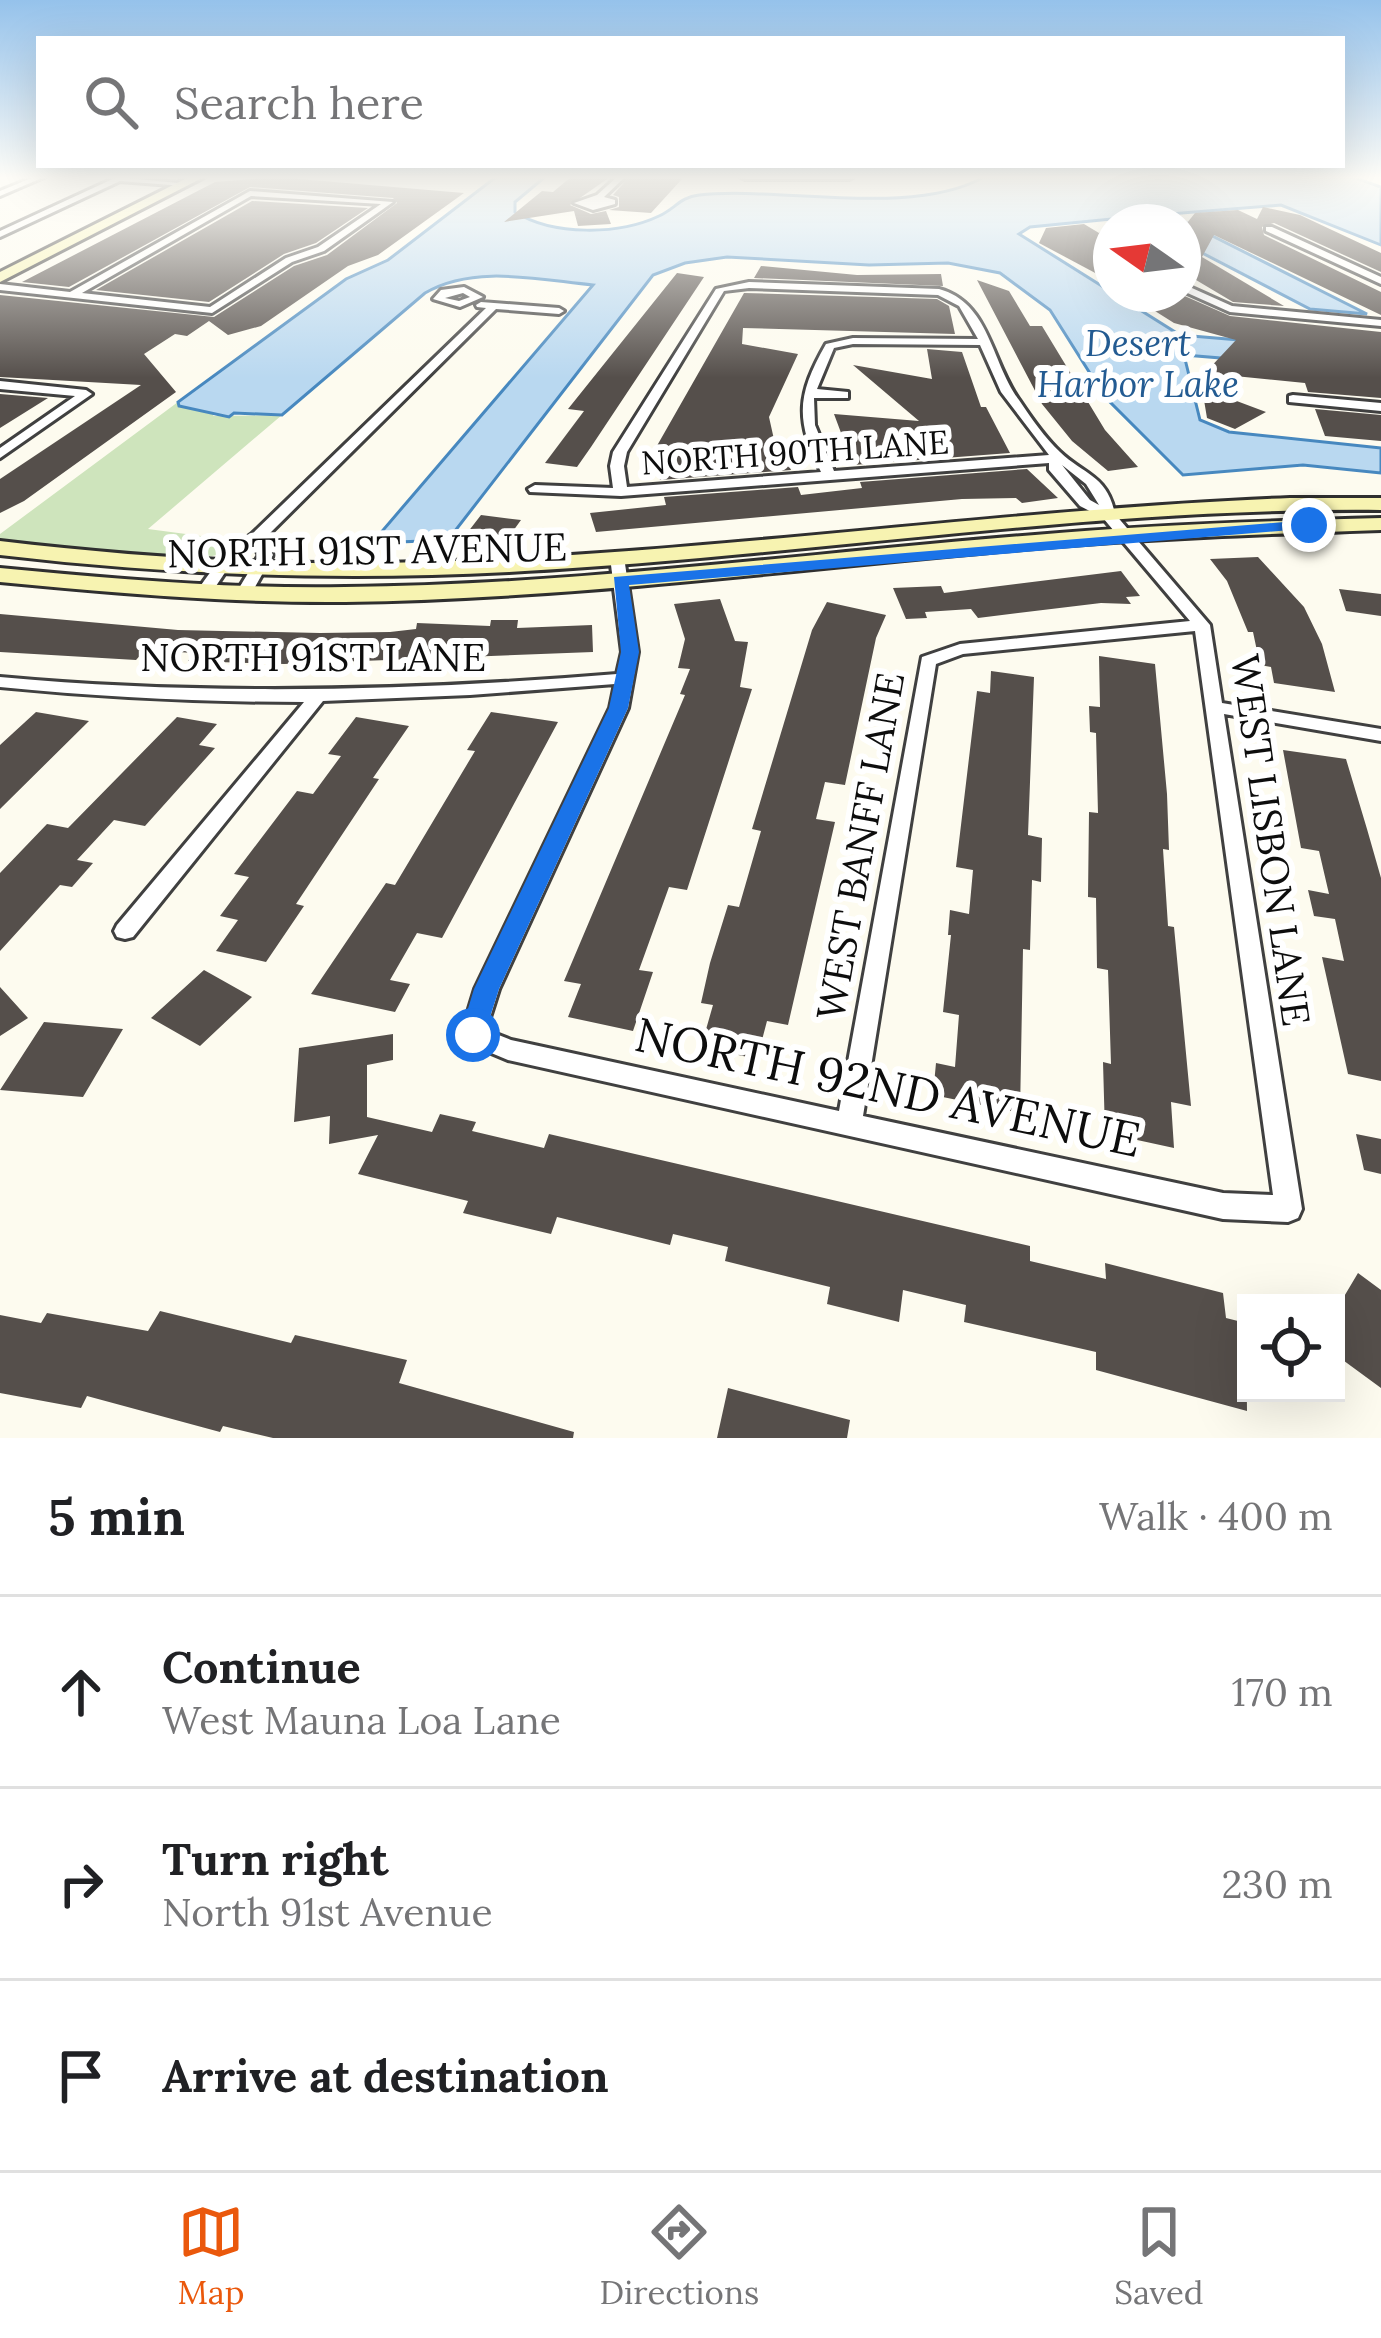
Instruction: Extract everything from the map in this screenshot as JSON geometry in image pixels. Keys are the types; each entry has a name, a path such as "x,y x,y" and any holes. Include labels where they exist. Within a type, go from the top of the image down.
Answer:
{"main road":[{"path":"0,264 43,244"},
{"path":"0,278 63,244"},
{"name":"NORTH 91ST AVENUE","path":"0,575 203,592 437,592 1108,515 1381,504"},
{"name":"NORTH 91ST AVENUE","path":"0,548 220,567 618,569 1381,524"}],"street":[{"path":"69,296 160,244"},
{"path":"0,287 212,310 289,260 328,244"},
{"path":"1302,244 1381,281"},
{"name":"WEST LISBON LANE","path":"621,492 620,452 719,291 730,286 939,292 958,298 1001,383 1058,458 1054,467 1085,503 1108,515 1202,625 1288,1209"},
{"path":"1201,295 1230,309 1381,323"},
{"path":"472,301 491,309 559,311"},
{"path":"203,592 220,567 257,537 491,309"},
{"path":"830,476 807,433 803,410 827,350 836,343 983,342"},
{"path":"0,385 86,394 0,454"},
{"path":"811,392 844,395"},
{"path":"1293,399 1381,407"},
{"name":"NORTH 90TH LANE","path":"535,489 621,492 1058,458"},
{"path":"244,592 266,555 257,537"},
{"path":"618,569 629,640 626,678"},
{"name":"WEST BANFF LANE","path":"849,1125 924,669 936,655 1202,625"},
{"name":"NORTH 91ST LANE","path":"4,687 318,696 626,678"},
{"name":"NORTH 92ND AVENUE","path":"626,678 606,741 487,989 473,1035 508,1050 1222,1207 1288,1209"},
{"path":"124,931 318,696"},
{"path":"1216,707 1381,736"}],"green space":[{"path":"178,402 179,406 216,411 213,416 282,415 148,529 239,541 221,554 199,559 0,541 0,534"}],"water":[{"name":"Desert Harbor Lake","path":"409,244 1035,244 1093,280 1093,312 1143,312 1180,335 1381,352 1381,371 1184,355 1200,420 1229,432 1381,448 1381,473 1303,465 1183,475 1105,397 1050,310 1000,273 948,263 869,265 727,257 685,263 653,275 448,540 372,543 593,285 508,276 444,284 425,293 282,415 234,413 229,417 179,406 178,402 346,279 388,260"},
{"name":"Desert Harbor Lake","path":"1201,244 1229,244 1367,314 1310,309 1201,252"}],"building":[{"path":"95,244 147,244 69,287 22,282"},
{"path":"176,244 313,244 284,254 209,302 96,290"},
{"path":"342,244 393,244 348,266 261,326 228,335 209,321 187,336 175,334 144,354 176,392 24,501 0,513 0,479 141,385 0,377 0,295 214,317 294,266 327,255"},
{"path":"1041,244 1093,244 1093,272"},
{"path":"1201,244 1209,244 1202,257 1284,306 1233,302 1201,283"},
{"path":"1233,244 1283,244 1381,292 1381,315"},
{"path":"1320,244 1362,244 1381,253 1381,272"},
{"path":"761,266 857,275 941,274 943,286 754,278"},
{"path":"677,273 704,277 591,447 577,467 545,463 584,411 568,409"},
{"path":"977,280 1009,291 1030,326 1042,326 1105,430 1138,467 1108,471 1072,441 1042,404"},
{"path":"744,293 937,299 949,306 955,334 743,328 742,344 798,354 769,417 775,444 780,444 791,470 660,480 654,451"},
{"path":"1201,303 1230,316 1381,332 1381,398 1308,392 1305,383 1205,373 1236,340 1174,323 1157,312 1201,312"},
{"path":"927,349 962,352 981,407 986,407 1010,453 853,465 834,414 919,421 853,365 932,379"},
{"path":"1202,388 1266,412 1235,429 1207,418"},
{"path":"0,394 48,398 0,428"},
{"path":"1315,409 1381,415 1381,441 1325,436"},
{"path":"1027,469 1058,498 1022,503 1016,498 962,499 596,532 590,513 666,505 664,497 798,487 801,495 862,488 860,482"},
{"path":"481,515 521,520 505,542 464,537"},
{"path":"1258,557 1304,607 1322,644 1335,692 1274,683 1271,667 1260,665 1253,632 1248,632 1227,581 1210,559"},
{"path":"1121,571 1140,596 1126,597 1131,604 1101,603 978,618 971,609 925,612 927,618 906,619 893,588 941,586 944,593"},
{"path":"1339,589 1381,594 1381,616 1346,611"},
{"path":"720,599 735,641 748,642 740,687 752,689 687,890 669,887 639,970 653,972 633,1031 568,1017 581,984 564,981 685,695 680,694 690,669 678,668 685,639 674,604"},
{"path":"827,602 886,615 876,638 845,785 825,782 816,819 835,822 788,1025 767,1021 757,1059 701,1047 713,1005 701,1003 710,963 728,905 739,907 761,831 752,829 812,630"},
{"path":"0,614 178,630 320,633 390,632 416,629 417,623 490,626 491,620 518,620 517,628 592,625 593,652 284,664 188,661 194,653 145,650 136,660 0,652"},
{"path":"1099,656 1155,664 1167,794 1169,850 1163,849 1168,926 1174,927 1191,1106 1171,1102 1174,1148 1105,1133 1103,1062 1111,1064 1108,970 1097,968 1096,898 1088,897 1089,812 1098,813 1096,733 1090,732 1089,706 1100,707"},
{"path":"991,671 1034,677 1028,835 1042,838 1041,882 1032,880 1030,950 1023,949 1020,1113 933,1095 936,1063 955,1067 959,1015 943,1012 950,910 969,914 973,870 956,867 977,691 990,693"},
{"path":"36,712 89,721 0,809 0,745"},
{"path":"491,712 558,722 442,938 417,933 390,980 410,984 395,1012 311,994 386,883 395,885 475,751 467,750"},
{"path":"177,717 217,724 199,745 215,748 145,826 114,820 77,860 93,863 72,887 60,885 0,951 0,873 47,824 68,828"},
{"path":"356,717 409,726 296,904 304,906 266,962 216,951 238,920 220,916 249,877 234,874 297,791 313,794 341,756 328,754"},
{"path":"1283,750 1346,759 1367,829 1381,878 1381,1081 1348,1074 1322,957 1344,961 1335,919 1314,916 1308,890 1329,894 1319,851 1301,848"},
{"path":"204,970 252,997 200,1046 151,1018"},
{"path":"0,987 28,1018 0,1036"},
{"path":"44,1022 123,1029 83,1097 0,1090"},
{"path":"393,1034 393,1060 367,1065 367,1117 432,1132 440,1114 476,1122 472,1131 544,1148 549,1134 1030,1246 1030,1261 1106,1279 1105,1263 1223,1293 1226,1318 1237,1321 1237,1402 1247,1402 1247,1411 1096,1370 1096,1352 964,1322 966,1305 903,1290 899,1322 827,1304 830,1287 725,1261 728,1247 673,1234 670,1245 557,1217 551,1234 463,1213 468,1201 358,1174 378,1135 329,1144 330,1116 294,1122 299,1048"},
{"path":"1356,1134 1381,1139 1381,1174 1364,1170"},
{"path":"1358,1273 1381,1290 1381,1388 1345,1362 1345,1295"},
{"path":"160,1311 291,1343 295,1335 407,1360 399,1383 574,1432 573,1438 273,1438 223,1426 220,1432 87,1396 81,1408 0,1393 0,1315 41,1323 47,1313 148,1331"},
{"path":"728,1388 850,1420 847,1438 717,1438"}],"route":[{"path":"473,1035 487,989 619,708 630,652 620,581 1309,525"}]}
